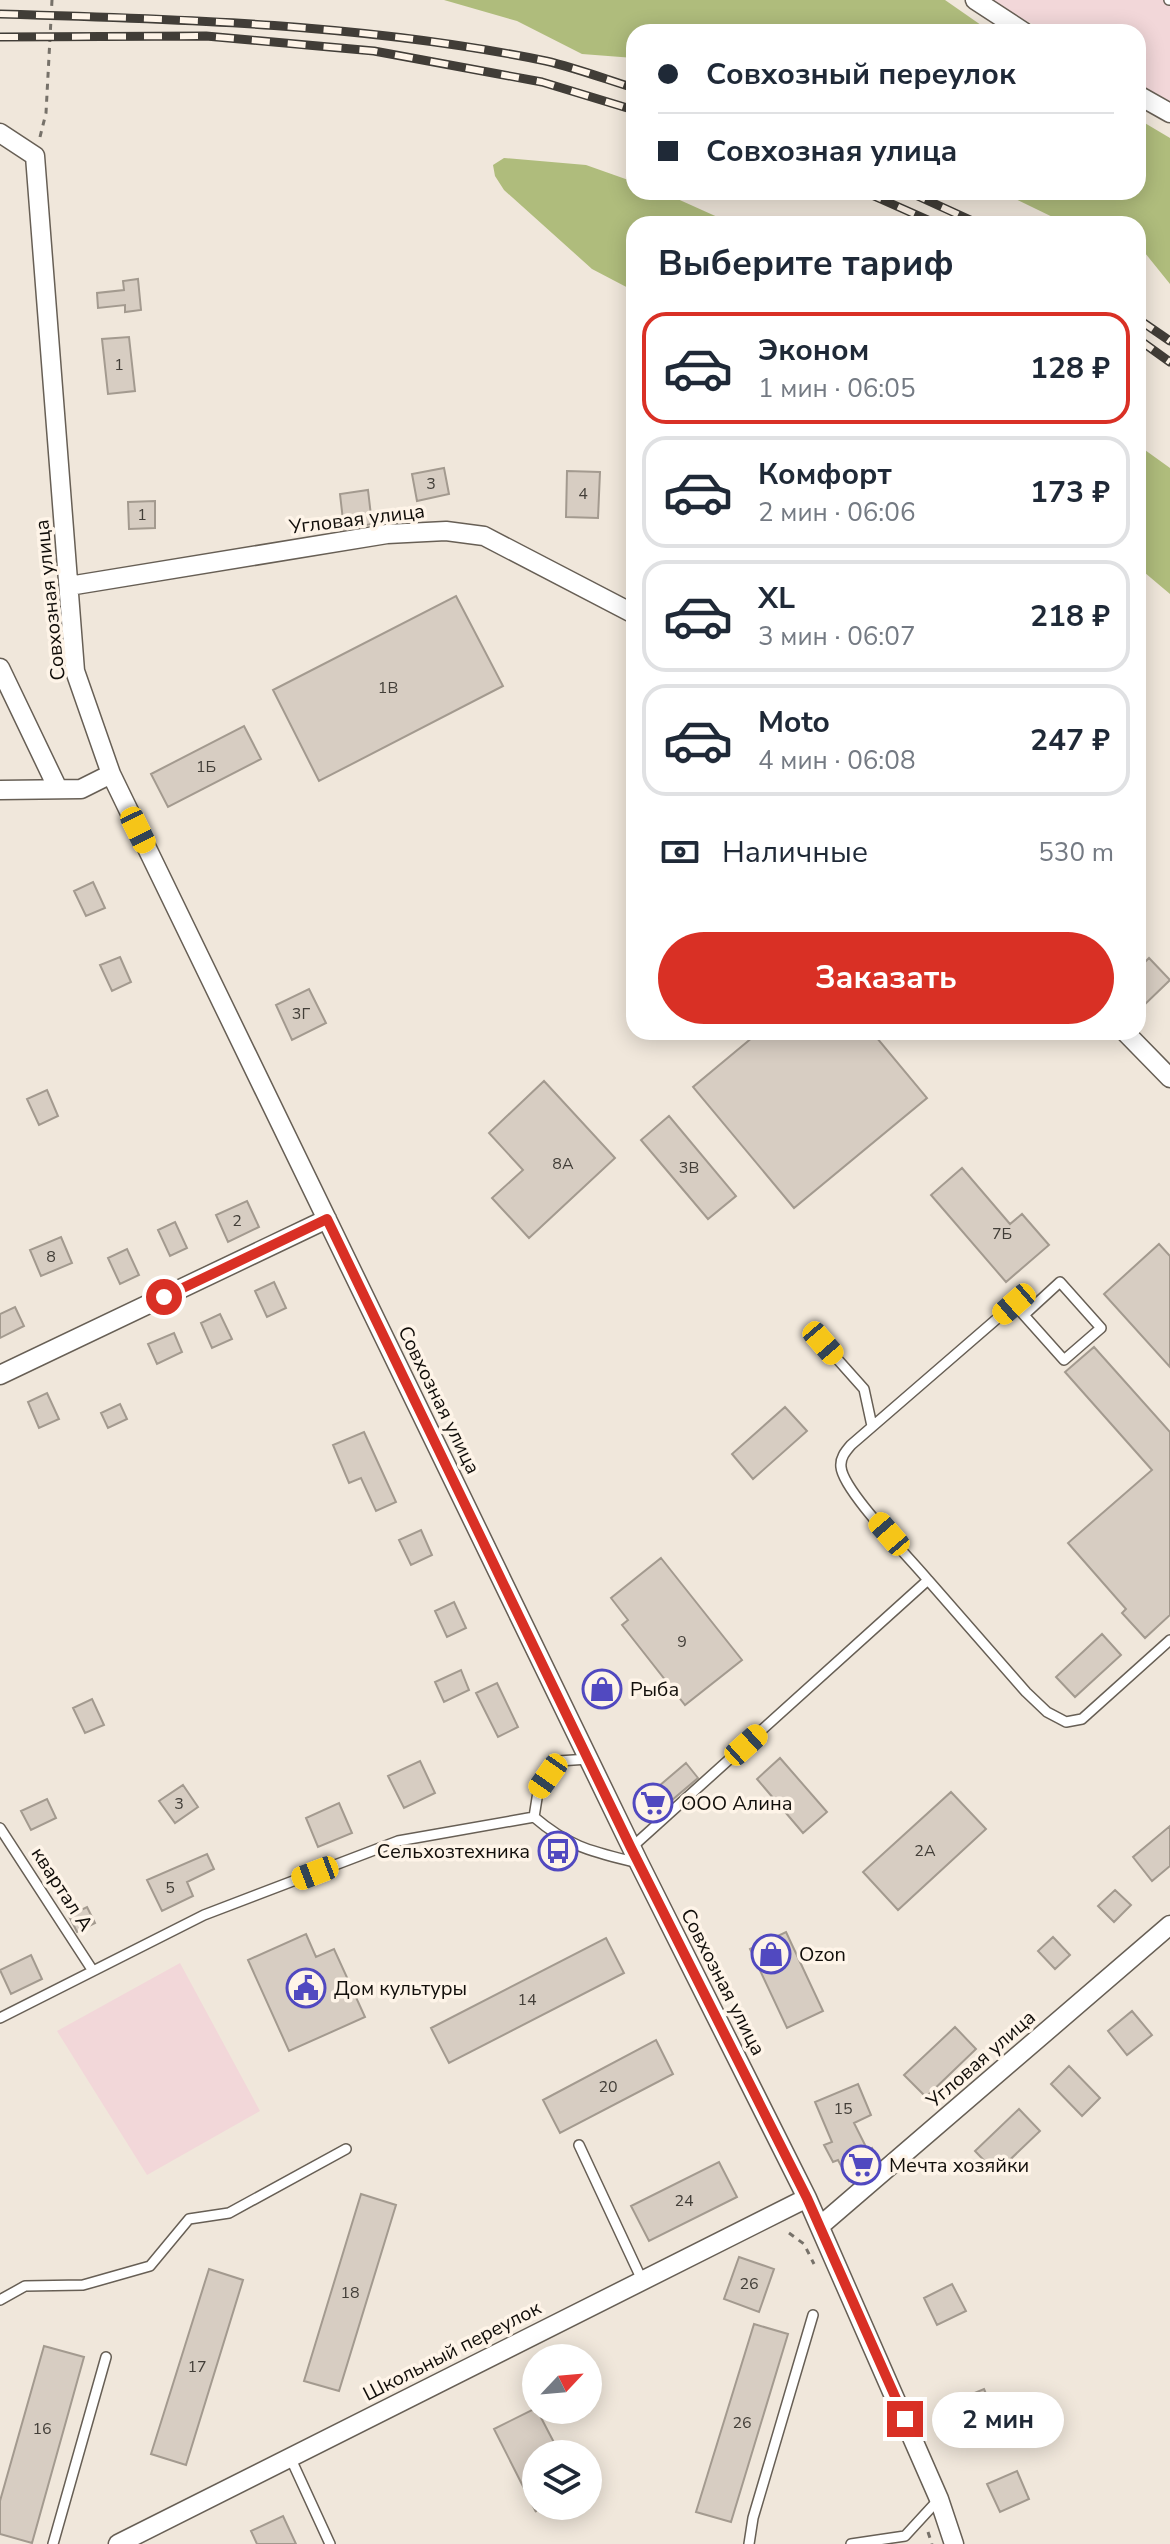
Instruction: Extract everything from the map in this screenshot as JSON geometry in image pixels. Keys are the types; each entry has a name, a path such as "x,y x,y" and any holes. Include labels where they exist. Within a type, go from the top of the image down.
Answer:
{"street":[{"path":"975,0 1012,24"},
{"path":"1146,100 1170,113"},
{"path":"0,133 35,156"},
{"name":"Совхозная улица","path":"35,156 75,671 111,774 635,1856 807,2198 939,2499 954,2544"},
{"name":"Угловая улица","path":"69,586 387,534 446,531 484,536 626,610"},
{"path":"0,668 58,789"},
{"path":"0,790 81,789 111,774"},
{"path":"1133,1040 1170,1078"},
{"path":"0,1375 327,1219"},
{"name":"Угловая улица","path":"820,2226 1170,1925"},
{"name":"Школьный переулок","path":"118,2544 807,2198"}],"lane":[{"path":"1024,1315 1060,1282 1101,1328 1064,1360 1014,1304 872,1426 843,1455 840,1465 844,1478 1026,1692 1047,1712 1066,1722 1082,1719 1170,1640"},
{"path":"823,1343 864,1389 872,1426"},
{"path":"534,1817 553,1833 583,1849 635,1856 928,1580"},
{"path":"534,1817 538,1792 559,1761 588,1759"},
{"path":"0,2018 204,1915 398,1841 534,1817"},
{"name":"квартал А","path":"0,1828 93,1971"},
{"path":"579,2145 642,2280"},
{"path":"0,2300 25,2286 83,2285 150,2266 189,2219 229,2213 346,2149"},
{"path":"749,2544 753,2518 813,2315"},
{"path":"53,2544 106,2357"},
{"path":"290,2457 330,2544"},
{"path":"851,2544 905,2536 939,2499"}],"path":[{"path":"35,156 46,113 52,0"}],"shaded area":[{"path":"984,0 1170,0 1170,110 1146,94 1146,24 1033,24"},
{"path":"180,1963 260,2111 147,2175 57,2031"}],"green space":[{"path":"444,0 945,0 980,24 626,24 626,57 582,54 517,21"},
{"path":"1146,124 1170,138 1170,284 1146,254 1146,216 1050,216 1018,200 1146,200"},
{"path":"504,158 586,165 626,179 626,200 680,200 715,216 626,216 626,287 592,269 504,190 495,176 493,165"},
{"path":"1146,451 1170,468 1170,594 1146,574"}],"building":[{"path":"138,279 141,310 125,312 125,305 98,308 97,293 124,290 123,281"},
{"path":"129,337 135,391 108,394 102,339"},
{"path":"444,468 449,494 417,501 412,474"},
{"path":"567,471 600,472 598,518 566,517"},
{"path":"368,490 372,524 344,529 340,494"},
{"path":"155,501 155,528 129,529 128,502"},
{"path":"456,596 503,686 319,781 273,690"},
{"path":"244,726 261,759 168,807 151,774"},
{"path":"93,882 105,908 86,916 74,891"},
{"path":"120,957 131,982 112,991 100,965"},
{"path":"1149,958 1170,980 1146,1003 1146,961"},
{"path":"309,989 326,1023 292,1040 276,1005"},
{"path":"749,1040 879,1040 927,1098 794,1208 693,1087"},
{"path":"544,1081 615,1158 529,1238 492,1198 523,1170 489,1133"},
{"path":"47,1090 58,1116 39,1125 27,1099"},
{"path":"669,1116 736,1196 708,1219 641,1140"},
{"path":"962,1168 1010,1224 1022,1214 1049,1245 1006,1282 931,1195"},
{"path":"247,1201 259,1227 228,1242 216,1215"},
{"path":"175,1222 187,1248 170,1256 158,1230"},
{"path":"61,1237 72,1263 41,1276 30,1250"},
{"path":"1159,1244 1170,1256 1170,1367 1104,1294"},
{"path":"127,1249 139,1275 120,1284 108,1258"},
{"path":"274,1282 286,1308 267,1317 255,1291"},
{"path":"15,1307 24,1326 0,1338 0,1314"},
{"path":"220,1314 232,1339 212,1348 201,1323"},
{"path":"174,1333 182,1352 157,1364 148,1344"},
{"path":"1094,1347 1170,1432 1170,1615 1145,1638 1122,1613 1126,1609 1068,1543 1152,1470 1065,1372"},
{"path":"47,1393 59,1419 39,1428 28,1402"},
{"path":"120,1404 127,1419 108,1428 101,1413"},
{"path":"785,1407 807,1431 753,1479 732,1454"},
{"path":"364,1432 396,1502 376,1511 361,1478 349,1483 333,1445"},
{"path":"421,1530 432,1555 411,1565 399,1540"},
{"path":"661,1558 742,1660 685,1705 622,1625 628,1620 611,1598"},
{"path":"454,1602 466,1628 447,1637 435,1611"},
{"path":"1102,1634 1121,1655 1075,1697 1056,1677"},
{"path":"461,1670 469,1690 444,1702 435,1682"},
{"name":"Рыба","path":"604,1677 613,1694 599,1701 591,1684"},
{"path":"497,1683 518,1727 498,1737 476,1693"},
{"path":"92,1699 104,1725 85,1733 73,1708"},
{"path":"780,1758 827,1812 803,1833 757,1779"},
{"path":"420,1761 435,1793 404,1808 388,1776"},
{"path":"686,1763 698,1778 652,1817 639,1803"},
{"path":"183,1785 198,1807 175,1823 159,1801"},
{"path":"951,1792 986,1829 898,1910 863,1872"},
{"path":"47,1799 56,1818 31,1830 21,1811"},
{"path":"339,1803 352,1833 318,1847 306,1818"},
{"path":"1170,1826 1170,1866 1152,1881 1133,1857"},
{"path":"207,1854 214,1869 187,1882 193,1896 162,1911 147,1880"},
{"path":"1115,1890 1131,1905 1114,1922 1098,1906"},
{"path":"87,1907 95,1923 77,1932 69,1916"},
{"path":"786,1932 823,2011 787,2028 750,1949"},
{"name":"Дом культуры","path":"306,1934 316,1957 334,1949 365,2017 289,2051 248,1960"},
{"path":"1053,1937 1070,1955 1055,1969 1038,1951"},
{"path":"606,1938 624,1973 449,2063 431,2028"},
{"path":"31,1955 42,1979 11,1994 0,1970"},
{"path":"1132,2011 1152,2035 1127,2055 1108,2031"},
{"path":"955,2027 976,2049 926,2097 904,2075"},
{"path":"656,2040 673,2074 560,2133 543,2100"},
{"path":"1069,2066 1100,2098 1082,2116 1051,2084"},
{"path":"858,2084 871,2115 854,2123 868,2151 872,2148 878,2160 860,2176 849,2181 838,2160 833,2162 824,2145 832,2142 815,2102"},
{"path":"1019,2109 1040,2131 996,2173 975,2151"},
{"path":"719,2162 737,2197 649,2241 631,2206"},
{"path":"361,2194 396,2205 339,2391 304,2381"},
{"path":"739,2257 774,2269 759,2312 724,2299"},
{"path":"209,2269 243,2280 186,2465 151,2454"},
{"path":"952,2284 966,2311 937,2325 924,2298"},
{"path":"754,2324 788,2334 731,2522 696,2512"},
{"path":"44,2346 84,2357 32,2543 0,2534 0,2501"},
{"path":"984,2389 996,2418 967,2430 955,2401"},
{"path":"522,2415 522,2424 544,2424 553,2440 522,2440 522,2484 494,2429"},
{"path":"1017,2471 1029,2499 1000,2512 987,2484"},
{"path":"283,2516 296,2544 257,2544 251,2531"}],"railway":[{"path":"0,14 206,21 342,31 546,61 626,85"},
{"path":"0,37 206,36 374,51 542,82 626,108"},
{"path":"883,200 919,216"},
{"path":"926,200 962,216"},
{"path":"1146,324 1170,341"},
{"path":"1146,345 1170,362"}],"place":[{"name":"Рыба","path":"602,1689"},
{"name":"ООО Алина","path":"653,1803"},
{"name":"Сельхозтехника","path":"558,1851"},
{"name":"Ozon","path":"771,1954"},
{"name":"Дом культуры","path":"306,1988"},
{"name":"Мечта хозяйки","path":"861,2165"}],"route":[{"path":"164,1297 327,1219 631,1848 807,2198 905,2419"}]}
